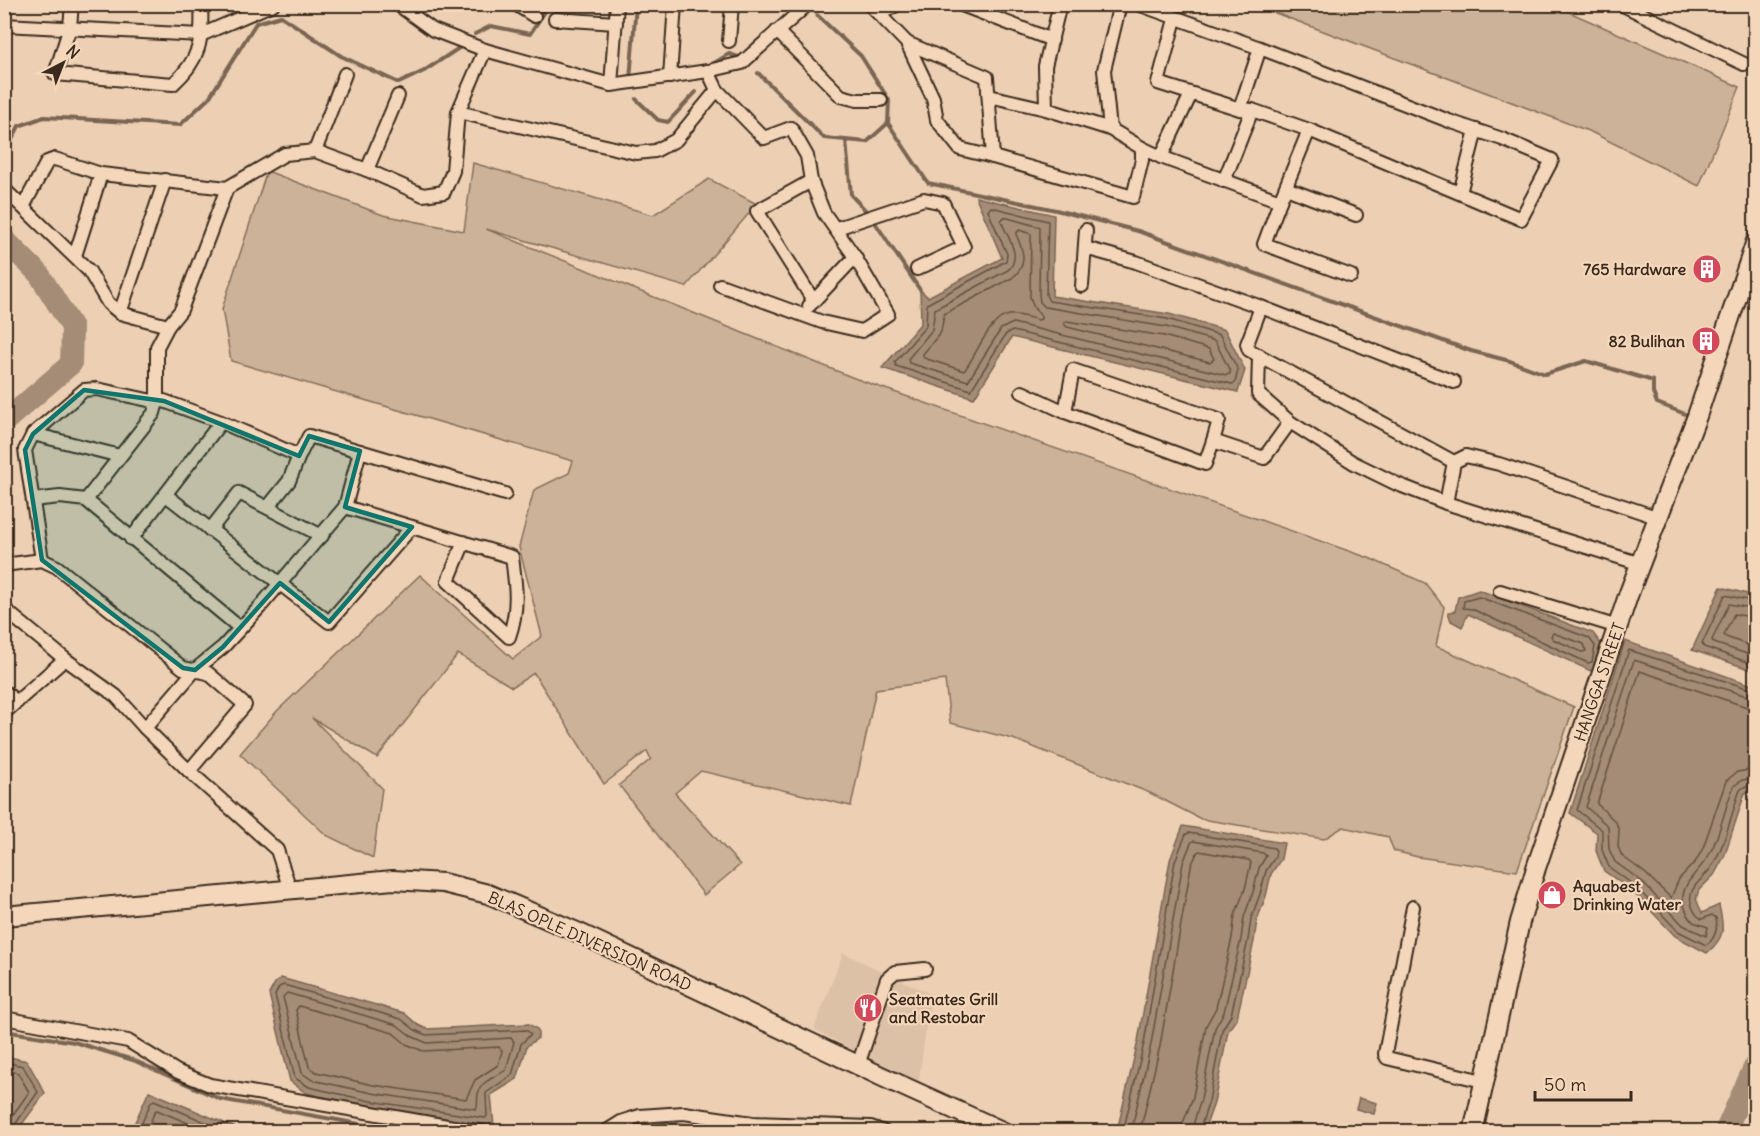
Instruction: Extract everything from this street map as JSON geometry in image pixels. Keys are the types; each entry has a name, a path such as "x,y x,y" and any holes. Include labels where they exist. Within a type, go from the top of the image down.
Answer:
{"main road":[{"name":"HANGGA STREET","path":"1473,1131 1520,922 1536,867 1618,627 1697,416 1755,242"},
{"name":"BLAS OPLE DIVERSION ROAD","path":"4,916 393,880 443,883 488,894 577,932 858,1065 1004,1131"}],"street":[{"path":"72,4 70,27 55,74 172,84 187,71 199,48 201,4"},
{"path":"4,25 201,35 273,4"},
{"path":"397,4 411,9 433,30 485,50 611,85 708,71 742,63 808,4"},
{"path":"515,4 534,16"},
{"path":"611,85 617,4"},
{"path":"670,76 675,4"},
{"path":"729,41 732,4"},
{"path":"869,4 908,43 933,98 937,120 960,149 1133,196 1142,160 1142,148"},
{"path":"880,15 898,4"},
{"path":"958,4 1052,40"},
{"path":"1046,109 1045,66 1060,4"},
{"path":"1110,129 1104,70 1120,4"},
{"path":"1138,4 1260,48 1552,160 1521,219 1309,130 1158,83 1175,19"},
{"path":"1621,4 1635,7 1744,64"},
{"path":"555,19 615,24"},
{"path":"777,31 841,96 857,100 881,100"},
{"path":"908,43 987,77 993,157"},
{"path":"1224,181 1246,109 1260,48"},
{"path":"23,207 47,162 56,159 101,174 227,188 285,154 315,151 367,170 423,195 444,192 453,171 458,112 485,50"},
{"path":"708,71 717,90 764,138 791,128 807,156 811,181 824,213 837,228 888,314 862,331 822,322 720,285"},
{"path":"315,151 345,74"},
{"path":"458,112 636,153 655,151 676,140 717,90"},
{"path":"1161,157 1191,94"},
{"path":"367,170 398,96"},
{"path":"989,96 1046,109 1110,129 1161,157 1280,201"},
{"path":"1309,130 1264,244 1351,276"},
{"path":"1460,193 1476,130"},
{"path":"75,256 101,174"},
{"path":"120,313 165,180"},
{"path":"811,181 757,211 813,300"},
{"path":"86,500 153,413 157,402 157,347 181,310 227,188"},
{"path":"1286,188 1356,215"},
{"path":"4,189 89,271 108,303 120,313 168,327"},
{"path":"837,228 924,199 943,203 964,247 917,269"},
{"path":"1082,286 1086,230"},
{"path":"1085,248 1136,262 1261,307 1420,371 1454,382"},
{"path":"803,315 813,300 855,257"},
{"path":"1261,307 1247,344 1249,350 1454,462"},
{"path":"1259,355 1258,394 1290,422 1354,463 1397,484 1446,503 1641,564"},
{"path":"1022,392 1065,412 1205,464 1219,420 1073,370 1065,412"},
{"path":"42,560 25,450 33,434 84,390 97,389 157,402 164,401 221,422 298,456"},
{"path":"130,539 221,422"},
{"path":"1213,441 1264,458 1290,422"},
{"path":"33,434 120,456"},
{"path":"268,507 289,481 298,456 309,436 505,494"},
{"path":"145,728 195,670 223,647 260,608 345,507 360,451"},
{"path":"1454,462 1466,456 1499,464 1659,518"},
{"path":"1446,503 1454,462"},
{"path":"210,530 239,493 322,536"},
{"path":"166,495 328,622 412,528"},
{"path":"33,500 60,497 86,500 130,539 240,628"},
{"path":"345,507 412,528 464,542 512,557 517,594 515,619 509,637 448,581 464,542"},
{"path":"4,565 42,560 57,567 183,668 208,673 245,705 189,771"},
{"path":"1500,591 1618,627"},
{"path":"4,609 65,659 116,696 189,771 277,850 290,889"},
{"path":"4,713 65,659"},
{"path":"4,691 17,702"},
{"path":"1413,907 1384,1054 1387,1058 1484,1082"},
{"path":"858,1065 887,979 895,972 925,969"},
{"path":"4,1018 128,1041 178,1072 210,1085 445,1127 482,1131"},
{"path":"605,1131 621,1122 640,1116 684,1113 752,1123 871,1127 884,1131"}],"highlighted area":[{"path":"84,390 164,401 299,456 309,436 360,451 345,507 412,527 329,622 280,583 223,647 195,670 183,668 42,560 25,450 33,434"}],"shaded area":[{"path":"1254,5 1553,5 1740,87 1699,186 1591,132"},
{"path":"473,163 653,215 709,179 757,204 686,287 486,229 854,378 1369,558 1425,583 1444,607 1436,646 1574,707 1517,871 1418,857 1394,851 1388,837 1343,827 1324,839 1201,819 1150,793 1013,739 950,723 945,680 876,689 851,806 701,771 675,793 740,865 704,895 619,785 651,759 647,751 604,784 534,673 512,687 458,654 377,758 312,718 382,788 373,858 326,835 240,754 277,711 420,575 513,659 542,636 519,547 534,490 569,473 573,461 231,361 222,309 267,171 383,215 464,231"},
{"path":"843,953 931,994 918,1086 814,1029"}],"water":[{"path":"976,197 1054,215 1052,296 1169,314 1225,330 1245,370 1238,392 1012,337 974,398 882,368 921,323 920,290 928,297 1002,258"},
{"path":"1721,587 1755,596 1755,671 1692,650"},
{"path":"1479,590 1593,633 1601,644 1595,673 1468,614 1462,627 1451,621 1448,612 1455,611 1458,597"},
{"path":"1625,641 1755,686 1755,791 1745,793 1724,857 1714,875 1699,890 1696,899 1702,913 1719,905 1721,913 1722,932 1718,942 1707,953 1675,936 1631,890 1604,871 1596,851 1597,833 1570,813"},
{"path":"1183,826 1284,843 1281,859 1271,874 1257,920 1237,1018 1228,1031 1214,1103 1204,1131 1117,1131 1138,1041 1170,860"},
{"path":"281,978 404,1013 418,1025 427,1029 529,1024 538,1030 538,1038 527,1046 517,1079 491,1095 494,1126 369,1107 306,1093 290,1081 269,994"},
{"path":"5,1056 27,1061 45,1093 17,1131 5,1131"},
{"path":"149,1091 243,1131 131,1131"},
{"path":"1359,1098 1377,1103 1374,1114 1356,1109"}],"waterway":[{"path":"475,34 491,26 530,34 542,16 546,4"},
{"path":"630,80 636,4"},
{"path":"758,73 824,138 867,142 888,123 889,100 861,56 817,15"},
{"path":"4,155 19,126 44,117 180,125 209,98 256,23 281,16 341,56 399,83 424,71 459,48"},
{"path":"711,65 729,54 742,58"},
{"path":"636,99 658,120 668,122 696,92"},
{"path":"888,123 928,183 1056,210 1138,231 1471,351 1510,361 1545,374 1586,361 1653,381 1653,393 1657,403 1693,417"},
{"path":"846,140 851,195 870,215"},
{"path":"876,224 920,290"},
{"path":"4,239 39,274 72,327 71,364 4,422"},
{"path":"4,1031 74,1042 133,1060 220,1099 404,1132"},
{"path":"1725,1132 1756,1063"},
{"path":"630,1132 652,1120 703,1128 758,1132"}],"place":[{"name":"765 Hardware","path":"1707,269"},
{"name":"82 Bulihan","path":"1706,341"},
{"name":"Aquabest Drinking Water","path":"1552,895"},
{"name":"Seatmates Grill and Restobar","path":"868,1008"}]}
